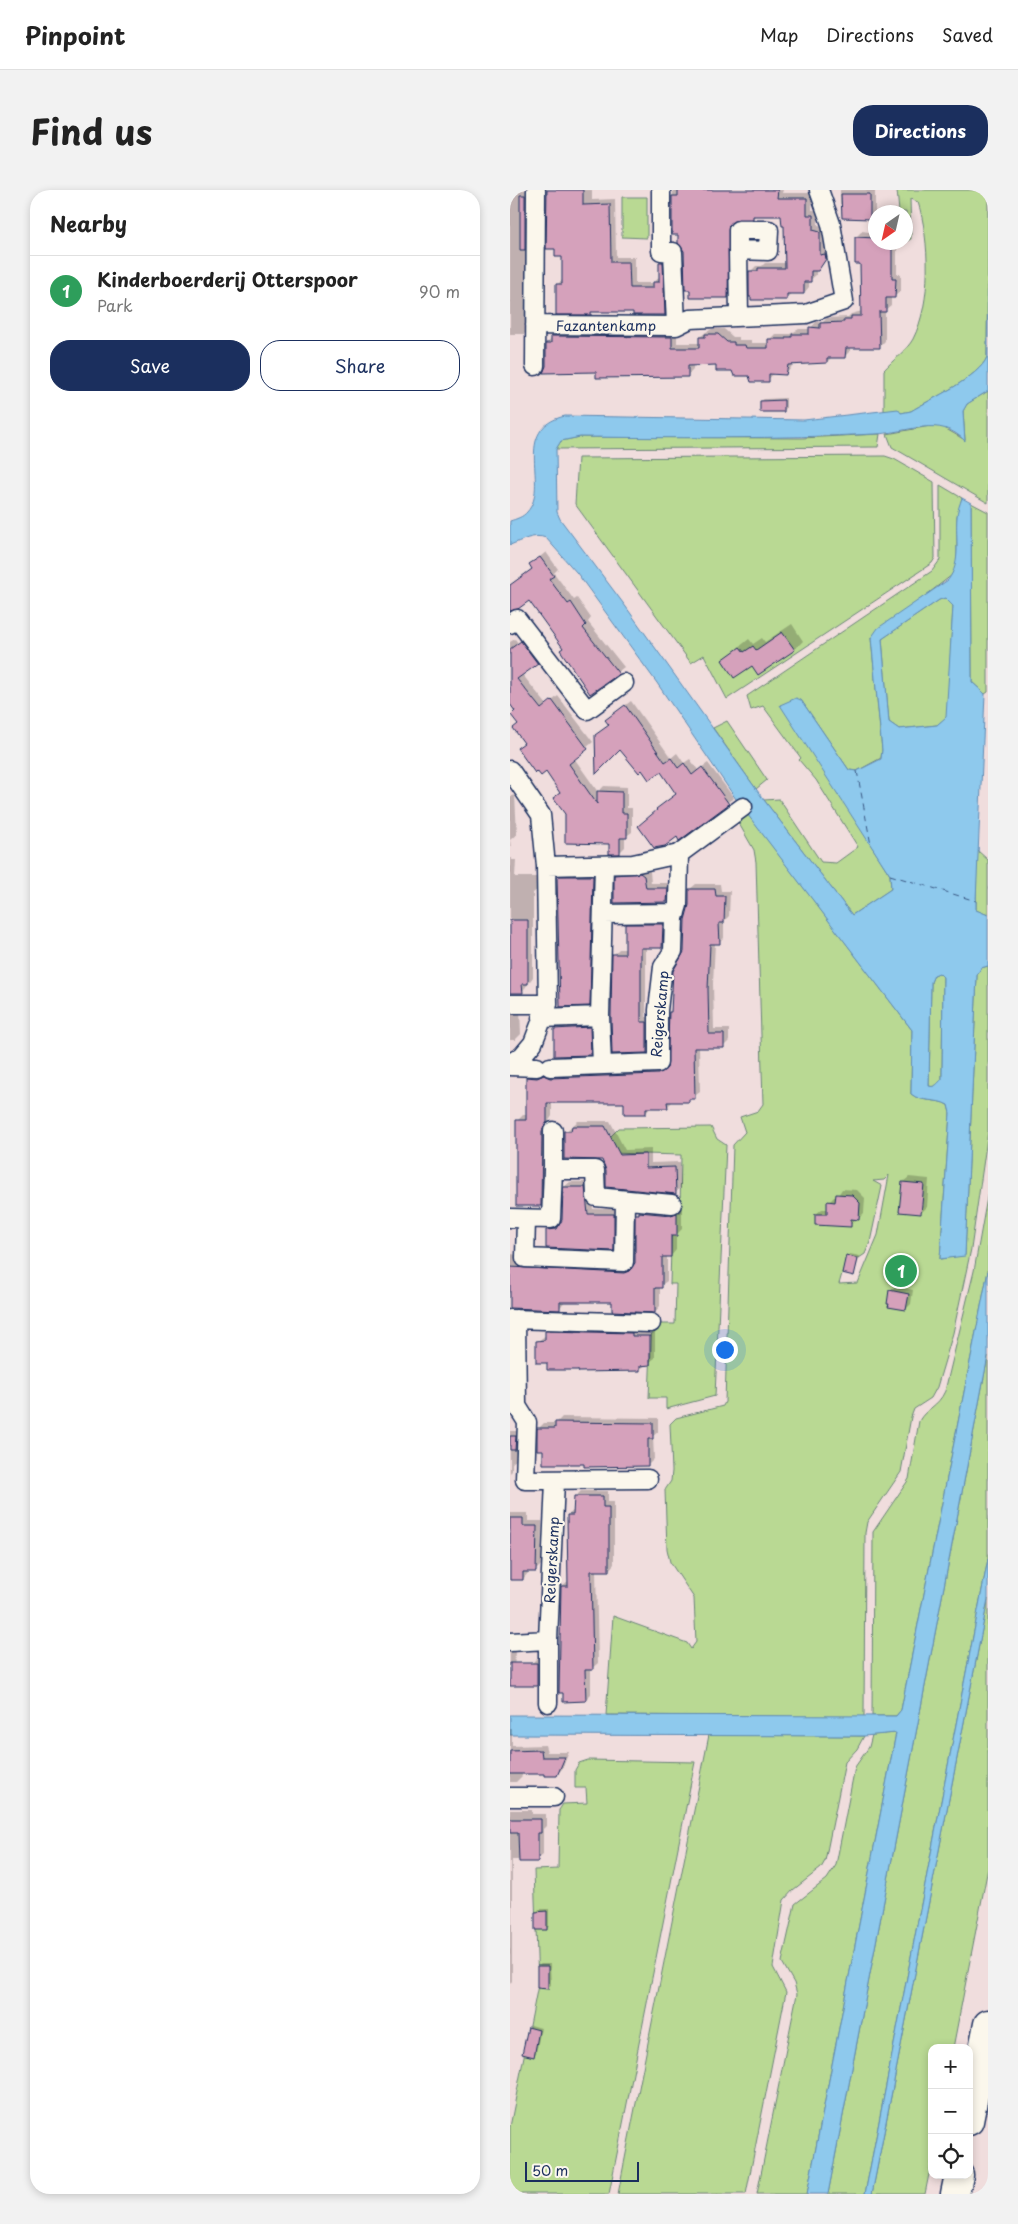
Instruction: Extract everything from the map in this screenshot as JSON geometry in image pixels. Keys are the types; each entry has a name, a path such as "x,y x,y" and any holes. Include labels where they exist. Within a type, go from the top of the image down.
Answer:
{"highway":[{"path":"973,2101 988,2024"},
{"path":"955,2194 958,2179"}],"street":[{"path":"535,366 536,190"},
{"name":"Fazantenkamp","path":"661,190 661,251 673,252 676,326"},
{"name":"Fazantenkamp","path":"535,325 676,326 690,319 806,314 844,301 831,224 819,190"},
{"path":"738,250 739,316"},
{"path":"510,624 517,619 587,710 624,683"},
{"name":"Reigerskamp","path":"510,770 541,815 546,866 545,1011 532,1043 522,1056 510,1065"},
{"path":"546,866 633,864 679,854 743,807"},
{"name":"Reigerskamp","path":"510,1065 544,1067 658,1063 658,1010 663,967 673,951 674,918 678,905 679,854"},
{"path":"602,1065 600,1016 604,865"},
{"path":"604,914 676,913"},
{"path":"510,1004 545,1011 600,1016"},
{"path":"554,1130 551,1219 518,1218 525,1258 624,1262 625,1201"},
{"path":"553,1170 595,1170 596,1196 625,1201 672,1204"},
{"path":"648,1479 525,1480 527,1422 517,1406 513,1319 651,1323"},
{"name":"Reigerskamp","path":"548,1703 548,1640 555,1480"},
{"path":"510,1642 548,1640"},
{"path":"510,1797 554,1797"}],"green space":[{"path":"897,190 988,190 987,357 982,365 965,380 911,411 901,413 884,412 884,370 904,351 913,339 919,324 926,290 927,253 918,202 910,199 910,205 898,205"},
{"path":"622,197 647,197 647,238 622,237"},
{"path":"988,391 988,503 892,447 887,434 930,426 941,426 965,440 963,411 967,404"},
{"path":"880,434 878,447 556,449 561,441 580,437 802,438"},
{"path":"885,456 894,459 934,482 935,558 932,563 727,699 704,655 691,663 575,504 578,458"},
{"path":"940,485 962,498 957,516 957,565 952,575 871,638 882,750 881,758 857,771 849,770 801,700 871,845 890,875 891,889 852,915 764,800 779,799 821,862 836,863 858,847 816,780 799,760 801,758 763,706 751,710 747,696 932,571 940,560"},
{"path":"971,503 988,512 988,692 985,694 972,682"},
{"path":"945,598 953,606 947,717 937,725 899,729 889,722 882,639 939,600"},
{"path":"727,721 767,780 756,789 713,728"},
{"path":"747,813 912,1030 911,1094 920,1099 948,1105 950,1113 940,1259 965,1255 977,975 981,968 988,966 988,1131 971,1249 953,1333 937,1387 931,1398 914,1409 901,1472 867,1522 865,1533 864,1717 606,1715 613,1616 687,1643 691,1649 696,1642 694,1598 670,1562 667,1549 665,1490 671,1481 672,1471 670,1424 676,1418 723,1406 725,1402 733,1145 745,1132 740,1117 758,1111 763,1104 756,862 754,850 738,822","holes":["889,1175 878,1235 858,1283 839,1284 847,1256 859,1258 865,1254 870,1242 882,1186 873,1181 884,1180"]},
{"path":"977,850 988,860 988,915 976,910"},
{"path":"939,973 943,977 942,1080 936,1085 929,1086 931,982 934,975"},
{"path":"711,1127 717,1139 726,1145 715,1396 666,1409 666,1398 649,1398 652,1324 675,1324 676,1284 670,1284 672,1212 680,1212 681,1155 610,1153 611,1136 619,1128"},
{"path":"988,1192 988,1271 901,1710 896,1716 872,1716 873,1532 909,1479 919,1421 939,1401 945,1391 974,1271"},
{"path":"988,1356 988,1559 865,2194 828,2194"},
{"path":"988,1599 988,1868 954,2044 928,2044 928,2179 925,2194 872,2194"},
{"path":"896,1733 807,2194 757,2194 797,1994 794,1983 782,1962 795,1904 827,1879 836,1865 855,1767 869,1747 872,1735"},
{"path":"709,1735 864,1736 857,1749 845,1762 825,1861 821,1868 793,1890 784,1900 773,1967 786,1992 746,2194 618,2194"},
{"path":"588,1760 695,1762 609,2194 510,2194 510,2127 538,1985 534,1870 558,1869 559,1810 563,1804 587,1803 586,1788 575,1788 575,1770 579,1763"}],"water":[{"path":"988,291 988,391 967,404 963,411 965,441 945,428 923,427 875,434 801,437 580,437 561,441 556,449 557,512 560,519 626,607 764,800 852,915 891,889 890,875 780,705 796,698 801,700 849,770 857,771 881,759 882,750 871,638 878,628 948,580 955,566 957,515 962,498 971,503 972,682 985,694 976,910 988,915 988,966 981,968 977,975 965,1256 940,1259 950,1113 948,1105 920,1099 911,1094 912,1030 738,802 657,683 577,573 546,538 537,536 510,545 510,521 525,514 533,501 535,488 535,445 539,433 549,423 565,416 804,420 898,409 901,413 911,411 965,380 982,365 987,357","holes":["945,598 953,606 946,717 937,725 899,729 889,722 882,639 939,600","939,973 943,977 942,1079 936,1085 929,1086 931,982 934,975"]},
{"path":"988,1271 988,1356 828,2194 807,2194 896,1733 864,1736 510,1735 510,1715 896,1716 901,1710"},
{"path":"988,1559 988,1599 872,2194 865,2194"}],"building":[{"path":"547,190 583,190 583,205 610,204 611,262 629,262 630,288 653,288 653,282 659,282 659,262 663,262 665,315 633,315 633,312 591,312 591,315 556,315 556,284 562,284 562,257 555,257 555,249 546,249"},
{"path":"678,190 778,190 777,198 807,198 807,215 813,215 813,230 820,232 820,255 825,254 826,259 818,271 811,271 811,282 804,282 804,294 787,294 787,300 751,300 751,297 749,297 749,271 758,271 758,268 785,268 784,226 782,226 781,216 753,216 753,219 738,219 729,225 728,298 690,298 690,290 685,290 684,251 678,243 678,235 672,235 672,196 678,196"},
{"path":"841,194 870,194 868,219 842,218"},
{"path":"520,195 525,195 525,250 520,250"},
{"path":"855,237 868,238 868,250 892,250 892,279 896,279 895,298 886,298 886,312 879,312 880,348 846,348 845,358 827,358 827,363 788,365 786,375 769,374 769,382 751,382 749,376 734,376 732,371 716,371 716,365 688,366 688,377 596,378 596,372 543,373 546,366 546,343 551,343 551,336 672,337 672,348 699,348 699,337 705,337 705,334 718,334 727,342 734,342 734,345 745,345 746,348 768,348 768,339 786,339 786,337 792,337 792,334 809,334 809,327 820,328 820,323 844,322 844,319 851,319 851,316 861,316 860,264 855,264"},
{"path":"784,400 784,412 760,412 760,401"},
{"path":"540,557 554,576 549,579 568,604 571,602 586,625 583,628 619,674 590,694 560,650 563,648 529,601 518,609 510,611 510,585 532,569 529,564"},
{"path":"782,632 795,650 758,675 752,666 734,678 722,660 740,647 744,652 753,646 756,650"},
{"path":"521,641 538,664 517,679 541,709 552,700 588,749 569,764 597,804 597,791 622,792 622,813 627,813 627,838 620,838 620,854 609,854 609,844 565,843 565,814 553,798 560,793 546,772 541,776 537,771 535,773 517,748 524,743 513,728 518,724 511,715 515,711 510,704 510,649"},
{"path":"625,705 665,762 671,758 678,768 684,763 692,775 702,767 729,804 679,841 677,837 665,846 654,848 638,826 676,794 661,772 649,780 642,770 639,773 620,750 596,774 595,735 609,725 605,720"},
{"path":"640,873 644,876 646,888 668,888 667,902 614,903 614,875"},
{"path":"557,876 593,876 590,1006 560,1007"},
{"path":"689,889 715,889 716,896 725,896 724,923 719,923 720,944 710,944 708,989 709,1034 724,1034 724,1048 694,1048 695,1099 689,1099 689,1102 667,1102 668,1108 646,1108 646,1114 624,1114 624,1103 547,1103 547,1122 542,1131 541,1206 516,1206 516,1120 526,1120 526,1077 537,1078 544,1075 550,1078 658,1074 667,1068 673,971 684,952 685,920 689,905"},
{"path":"510,920 528,920 528,984 522,984 523,993 510,993"},
{"path":"625,924 663,924 662,948 641,948 641,1022 647,1022 647,1053 612,1054 612,954 625,954"},
{"path":"590,1027 591,1055 554,1056 554,1029"},
{"path":"572,1126 605,1126 620,1155 646,1154 646,1168 675,1167 676,1194 606,1187 606,1170 602,1160 564,1159 564,1131 571,1131"},
{"path":"902,1182 924,1184 921,1214 899,1212"},
{"path":"563,1187 585,1187 588,1214 614,1214 614,1251 546,1248 546,1230 557,1229 562,1220"},
{"path":"836,1194 852,1195 860,1203 859,1220 851,1219 851,1227 815,1225 815,1214 827,1214 827,1201 835,1202"},
{"path":"639,1212 671,1215 677,1213 677,1236 671,1236 671,1257 662,1257 662,1288 655,1288 655,1313 612,1311 612,1302 560,1302 560,1310 510,1308 510,1267 624,1273 629,1271 635,1263 635,1214 639,1214"},
{"path":"846,1255 858,1259 854,1276 842,1273"},
{"path":"889,1290 909,1294 906,1310 888,1307"},
{"path":"545,1331 632,1333 632,1336 650,1336 650,1365 640,1366 640,1371 578,1372 578,1370 547,1370 547,1363 536,1363 536,1341 545,1340"},
{"path":"555,1422 653,1423 653,1439 648,1439 648,1466 584,1467 584,1464 543,1464 543,1450 537,1450 537,1428 555,1428"},
{"path":"510,1436 516,1436 515,1450 510,1450"},
{"path":"574,1496 603,1496 603,1507 609,1507 609,1571 591,1571 593,1670 585,1670 586,1701 563,1702 563,1693 559,1693 561,1586 568,1586 567,1515 573,1515"},
{"path":"510,1518 523,1518 523,1526 537,1526 536,1572 523,1572 523,1580 510,1580"},
{"path":"510,1663 537,1663 537,1686 510,1686"},
{"path":"541,1750 542,1757 565,1757 557,1776 510,1774 510,1751"},
{"path":"510,1819 541,1819 541,1833 538,1833 538,1862 519,1862 518,1833 510,1833"},
{"path":"547,1911 547,1930 535,1930 535,1912"},
{"path":"537,1966 548,1966 548,1989 537,1988"},
{"path":"528,2027 539,2030 534,2057 522,2054"}],"ferry route":[{"path":"857,771 871,845"},
{"path":"890,875 976,901"}],"place":[{"name":"Kinderboerderij Otterspoor","path":"901,1271"}]}
